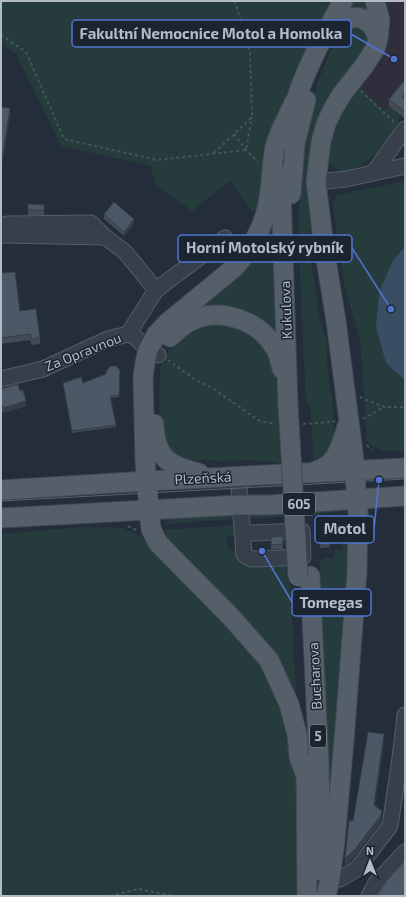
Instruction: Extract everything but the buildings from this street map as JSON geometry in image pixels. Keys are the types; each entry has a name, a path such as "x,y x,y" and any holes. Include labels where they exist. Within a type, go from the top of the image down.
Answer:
{"main road":[{"name":"Kukulova","path":"294,405 287,386 281,190 286,139 295,101 317,48 343,1"},
{"path":"328,888 344,741 357,572 358,512 349,417 316,182 321,142 326,124 342,94 371,56 378,39 380,20 375,1"},
{"path":"311,82 335,34 345,20 354,17 365,20 373,26 378,39"},
{"name":"Kukulova","path":"304,577 294,405 290,212 294,144 311,82 317,48"},
{"path":"218,477 176,467 164,458 159,450 154,434 153,352 156,335 167,323 235,267 250,248 261,228 267,208 275,147 295,101"},
{"path":"287,386 280,359 272,344 260,331 249,323 236,317 224,315 203,317 189,322 153,352 145,363 143,377 145,460 151,529 158,543 231,617 269,660 289,704 297,734 299,757 306,776"},
{"path":"349,417 356,441 360,447 369,455 400,468"},
{"path":"307,473 323,468 336,456 340,449 349,417"},
{"name":"Plzeňská","path":"1,490 400,468"},
{"path":"357,572 364,534 370,517 383,504 403,497"},
{"name":"Plzeňská","path":"1,518 403,497"},
{"name":"Bucharova","path":"304,577 307,896"},
{"name":"Bucharova","path":"304,577 319,764 321,835 320,896"}],"street":[{"path":"374,172 405,129"},
{"path":"316,182 346,179 405,166"},
{"path":"1,226 7,224 91,223 105,237 125,252 156,290"},
{"path":"1,235 105,237"},
{"path":"128,334 156,290 226,238"},
{"name":"Za Opravnou","path":"1,379 43,369 108,339 128,334 135,337 153,352"},
{"path":"238,476 242,530"},
{"path":"328,888 357,869 390,826 405,715"},
{"path":"369,896 376,883 405,852"}],"path":[{"path":"235,1 250,53 252,117 246,150"},
{"path":"1,35 26,52 64,139 157,160 246,150"},
{"path":"357,88 384,113"},
{"path":"214,154 252,117"},
{"path":"234,134 246,150 261,164"},
{"path":"153,352 214,389 258,420 272,423"},
{"path":"358,391 359,397 384,406 405,407"},
{"path":"312,423 349,417 361,421 384,406"},
{"path":"364,441 372,450"},
{"path":"110,896 138,889 174,896"}],"shaded area":[{"path":"387,1 405,1 405,119 390,106 385,111 360,88 380,64 388,45 391,20"}],"green space":[{"path":"1,1 332,1 312,36 277,117 263,207 252,212 230,181 192,211 155,185 151,166 61,146 16,54 1,43"},
{"path":"352,1 369,1 372,14 347,9"},
{"path":"347,24 368,30 368,43 341,84 315,227 310,246 320,321 326,338 335,442 323,457 314,461 310,404 306,404 298,233 299,189 305,128 318,81 336,38"},
{"path":"360,88 385,111 389,106 400,115 392,135 370,159 351,169 338,170 329,162 328,158 331,143 344,110 351,98"},
{"path":"405,181 405,247 393,260 386,363 405,380 405,451 384,451 375,447 367,440 360,339 345,289 333,205 337,195"},
{"path":"276,203 283,347 269,330 191,312"},
{"path":"222,321 254,333 275,363 280,405 278,406 280,463 252,460 221,461 189,459 171,453 168,456 159,423 160,373 162,361 171,346 184,332"},
{"path":"355,509 321,514 248,519 251,514"},
{"path":"230,514 234,519 165,524 175,516"},
{"path":"354,515 330,832 316,576 321,575 319,561 324,558 332,558 335,550 342,550 341,524 318,526 317,519"},
{"path":"235,525 236,536 227,537 228,549 237,551 238,560 241,563 272,564 286,562 287,578 290,578 296,693 294,694 167,541 165,530"},
{"path":"81,527 123,528 146,539 150,548 224,623 261,665 280,708 297,778 298,896 1,896 1,534"}],"water":[{"path":"405,247 405,380 386,363 376,327 379,292 393,260"}],"tram line":[{"path":"1,501 405,479"}],"place":[{"name":"Fakultní Nemocnice Motol a Homolka","path":"394,59"},
{"name":"Horní Motolský rybník","path":"391,309"},
{"name":"Motol","path":"379,480"},
{"name":"Tomegas","path":"262,551"}]}
